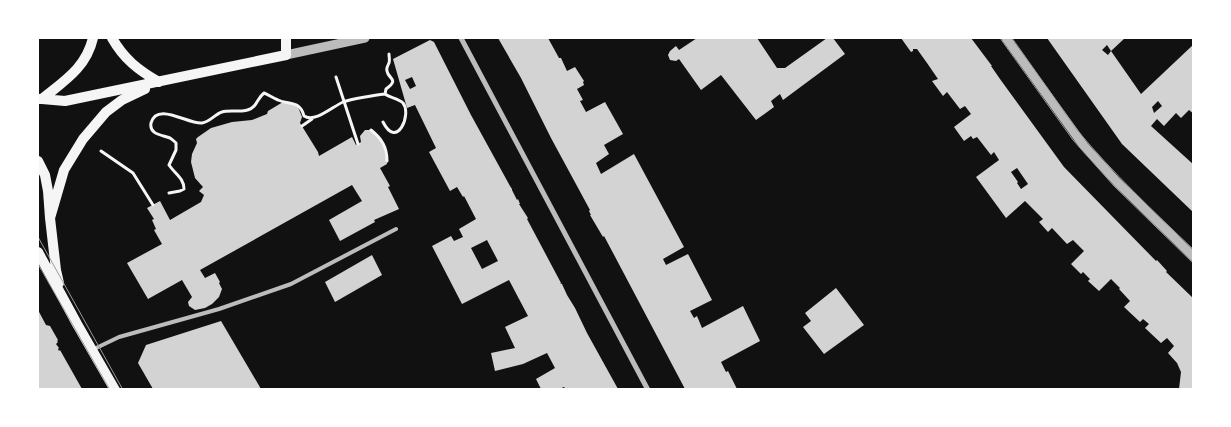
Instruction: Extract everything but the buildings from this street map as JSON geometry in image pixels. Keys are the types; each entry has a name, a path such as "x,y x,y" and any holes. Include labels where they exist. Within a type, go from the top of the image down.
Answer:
{"main road":[{"path":"40,99 74,73 88,53 93,38"},
{"path":"112,38 128,60 142,72 159,82"},
{"path":"40,99 65,101 286,55 286,38"},
{"path":"50,218 64,170 96,122 122,100 159,82"},
{"path":"38,160 45,175 48,191 56,270 61,294"},
{"path":"38,252 115,390"}],"street":[{"path":"286,55 365,38"},
{"path":"462,38 648,390"},
{"path":"1006,38 1084,146 1117,182 1194,257"}],"lane":[{"path":"92,350 119,337 218,309 291,284 396,229"}],"path":[{"path":"386,94 386,89 392,82 392,78 388,75 387,70 390,61 389,54"},
{"path":"336,77 358,144"},
{"path":"169,193 184,189 184,184 170,165 176,150 176,143 171,138 154,132 151,124 155,117 161,114 174,115 187,121 206,122 222,112 250,109 255,106 259,97 264,93 280,102 294,104 303,111 306,118 313,118"},
{"path":"302,126 344,101 386,94"},
{"path":"383,122 387,129 391,132 396,132 401,129 405,119 402,102 390,98 386,94"},
{"path":"371,130 385,146 387,161"},
{"path":"101,151 133,173 153,205"}],"tram line":[{"path":"1000,38 1073,140 1114,186 1194,264"},
{"path":"1012,38 1077,130 1119,177 1194,250"},
{"path":"38,237 123,390"},
{"path":"38,264 110,390"}]}
